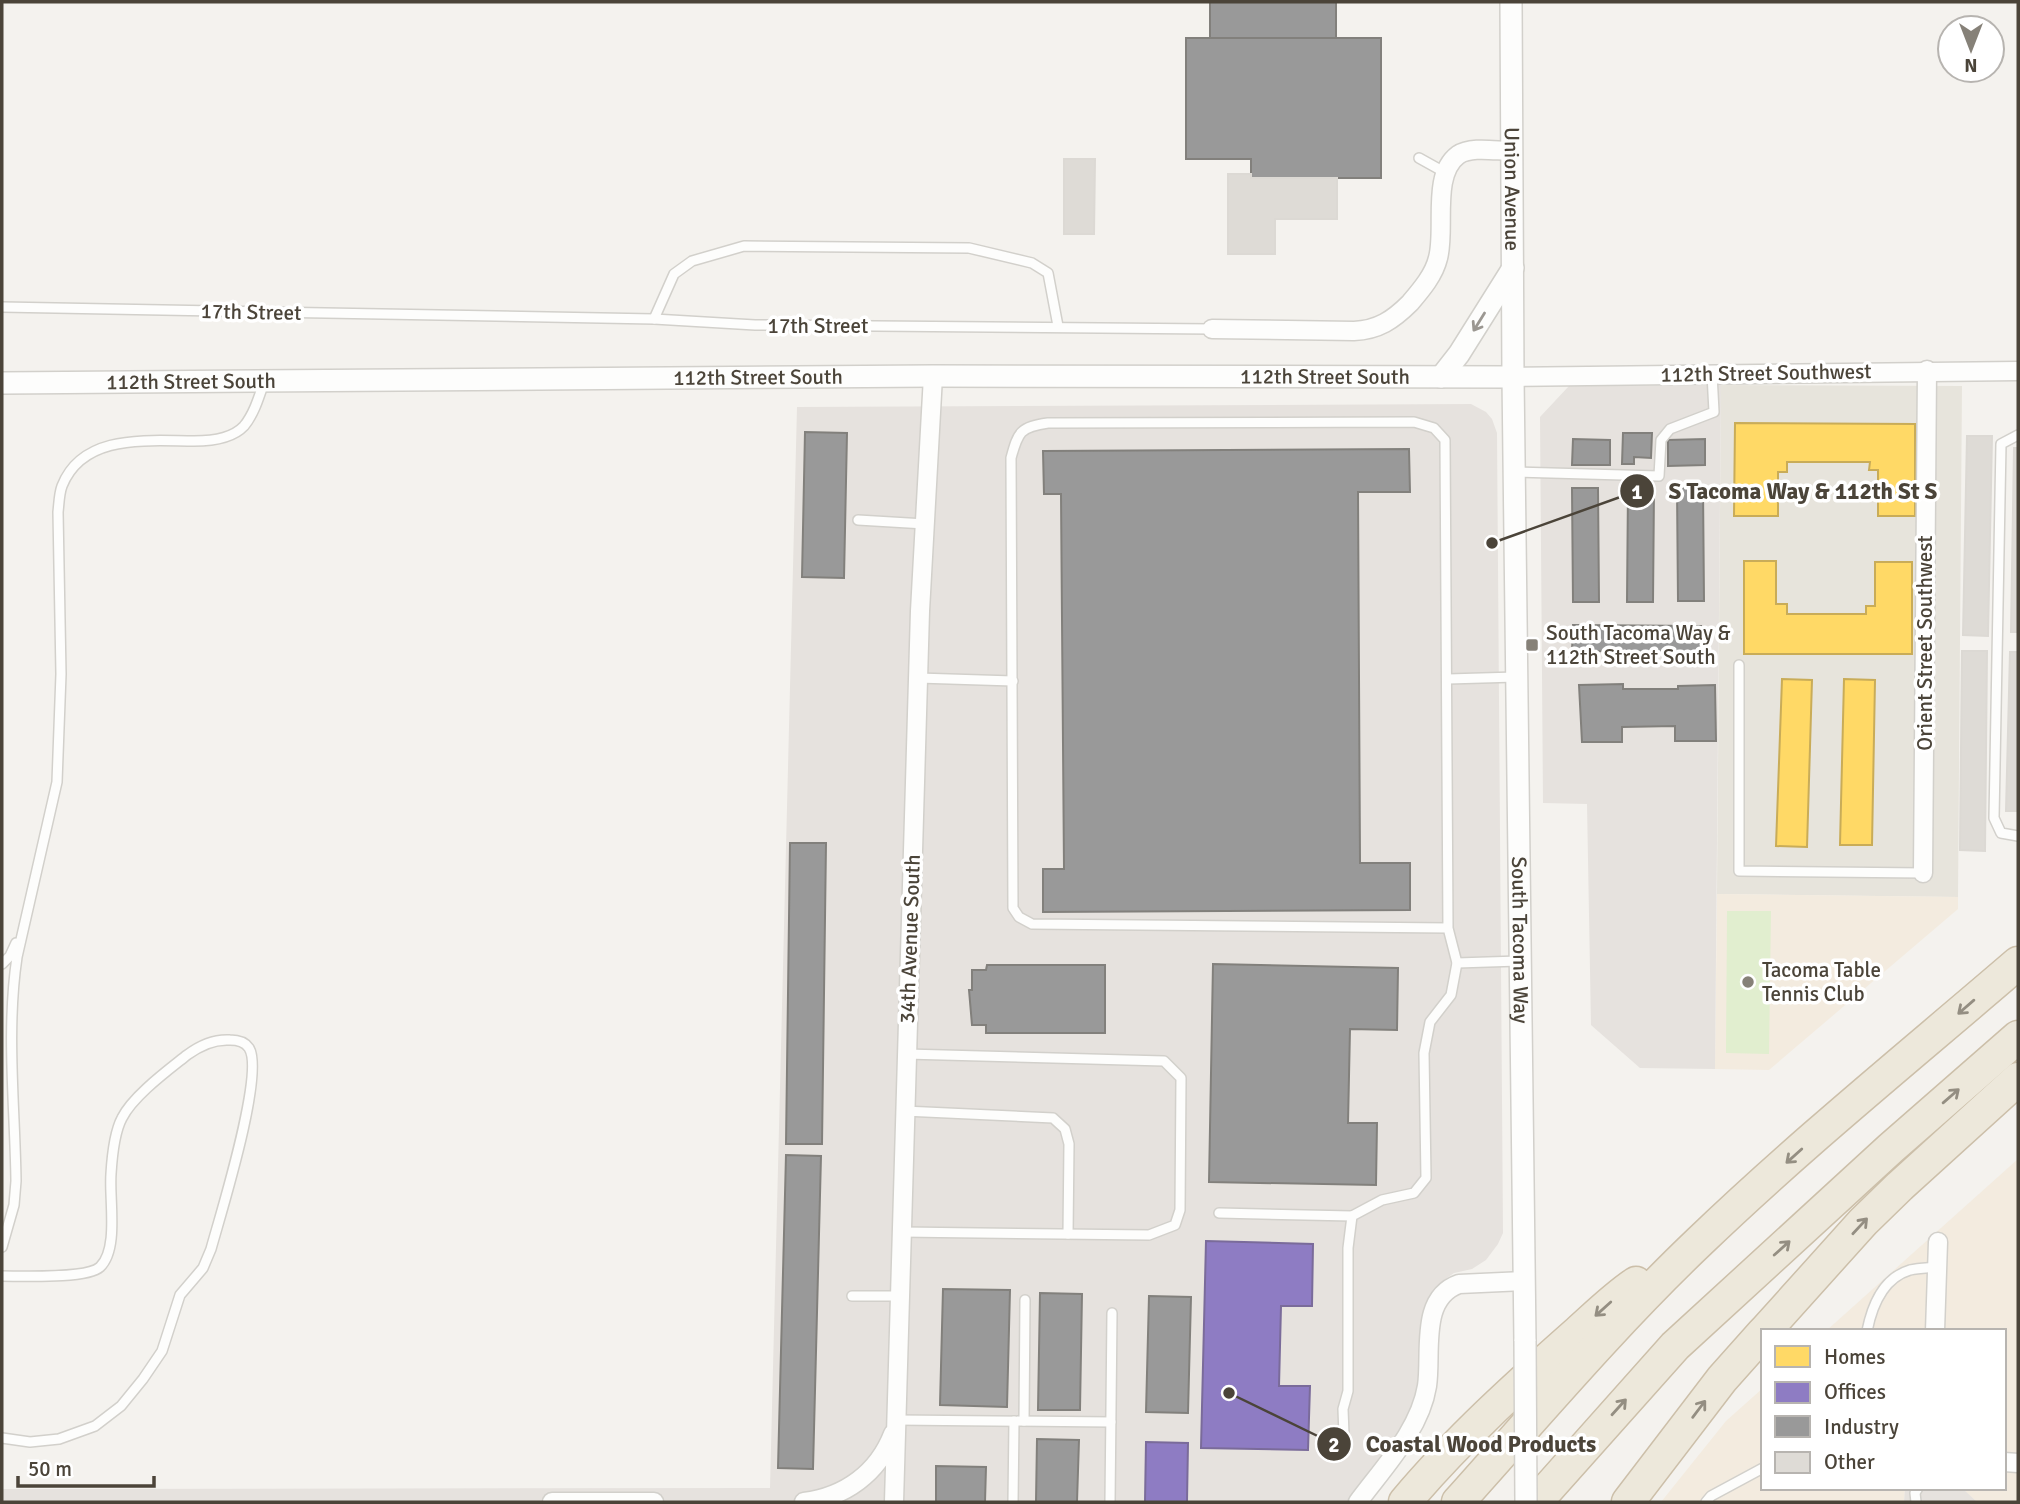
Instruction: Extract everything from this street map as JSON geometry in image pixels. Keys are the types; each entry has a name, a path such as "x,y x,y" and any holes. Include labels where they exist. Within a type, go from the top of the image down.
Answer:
{"highway":[{"path":"1458,1502 1592,1352 1699,1242 1818,1135 2018,963"},
{"path":"1536,1502 1675,1346 1891,1148 2018,1037"},
{"path":"1767,1329 1863,1222 2018,1079"},
{"path":"1405,1502 1464,1439 1550,1356 1620,1294 1699,1242"},
{"path":"1628,1502 1722,1379 1761,1335"}],"street":[{"name":"Union Avenue","path":"1511,2 1513,377"},
{"path":"1446,173 1462,153 1511,151"},
{"name":"17th Street","path":"1212,329 1354,331 1378,327 1391,320 1418,294 1437,262 1441,241 1441,198 1446,173"},
{"path":"1441,377 1459,354 1514,266"},
{"name":"Orient Street Southwest","path":"1923,873 1927,370"},
{"name":"112th Street Southwest","path":"1513,377 2018,371"},
{"name":"112th Street South","path":"2,383 933,376 1513,377"},
{"name":"34th Avenue South","path":"894,1502 918,678 933,376"},
{"name":"South Tacoma Way","path":"1513,377 1526,1502"},
{"path":"1935,1329 1938,1242"},
{"path":"1358,1502 1422,1408 1427,1386 1431,1322 1441,1295 1450,1287 1459,1284 1524,1281"},
{"path":"804,1502 835,1495 863,1478 887,1449 897,1420"},
{"path":"552,1502 654,1502"}],"lane":[{"path":"1419,158 1446,173"},
{"path":"654,319 674,274 692,261 744,246 969,248 1032,262 1048,273 1058,326"},
{"name":"17th Street","path":"2,307 654,319 755,326 1212,329"},
{"path":"1515,472 1659,476 1661,440 1670,429 1714,412 1712,374"},
{"path":"2,1247 14,1205 16,1181 11,1016 13,984 57,782 60,742 58,512 61,488 70,471 85,454 107,445 210,441 230,435 244,426 256,407 265,381"},
{"path":"1219,1213 1352,1216 1382,1200 1414,1193 1426,1178 1424,1053 1430,1023 1451,995 1457,963 1448,928 1445,440 1434,428 1414,422 1062,423 1028,426 1017,436 1011,458 1013,908 1019,917 1032,924 1448,928"},
{"path":"2018,435 2001,444 1994,817 2001,833 2018,836"},
{"path":"858,520 925,524"},
{"path":"1739,665 1739,871 1923,873"},
{"path":"1448,680 1517,677"},
{"path":"918,678 1013,681"},
{"path":"2,964 10,956 18,940 29,906"},
{"path":"1457,963 1520,961"},
{"path":"2,1276 74,1276 88,1274 100,1267 109,1255 111,1240 110,1173 115,1142 121,1119 132,1102 200,1046 228,1040 241,1042 249,1048 252,1059 251,1081 244,1122 211,1249 203,1268 180,1295 162,1351 121,1406 95,1426 59,1439 30,1442 2,1438"},
{"path":"901,1232 1149,1235 1175,1225 1180,1210 1181,1078 1164,1061 906,1054"},
{"path":"904,1111 1053,1118 1065,1129 1069,1144 1068,1234"},
{"path":"1344,1435 1343,1409 1348,1391 1348,1248 1352,1216"},
{"path":"1867,1329 1870,1313 1878,1295 1893,1279 1909,1270 1938,1267"},
{"path":"852,1296 899,1296"},
{"path":"1024,1422 1025,1300"},
{"path":"1110,1502 1112,1314"},
{"path":"897,1420 1111,1422"},
{"path":"1013,1502 1014,1422"},
{"path":"1706,1502 1711,1496 1761,1469"}],"shaded area":[{"path":"1721,385 1962,386 1958,897 1717,894"},
{"path":"1721,385 1715,1069 1640,1068 1591,1025 1587,804 1543,803 1540,417 1569,386"},
{"path":"1471,404 1486,412 1497,433 1503,1233 1486,1260 1472,1269 1454,1273 1435,1290 1431,1298 1419,1399 1407,1424 1353,1502 2,1502 2,1489 770,1488 797,407"},
{"path":"1717,894 1958,897 1958,909 1769,1070 1715,1069"},
{"path":"2018,1159 2018,1502 1977,1502 1964,1490 2006,1490 2006,1329 1828,1329"},
{"path":"1761,1390 1761,1490 1905,1490 1904,1502 1661,1502 1726,1421"},
{"path":"1905,1490 1964,1490 1977,1502 1904,1502"}],"green space":[{"name":"Tacoma Table Tennis Club","path":"1727,911 1771,911 1769,1054 1726,1053"}],"building: Homes":[{"path":"1735,423 1915,424 1915,516 1878,516 1878,470 1869,470 1870,462 1787,462 1787,472 1778,472 1778,516 1734,516"},
{"path":"1744,561 1776,561 1776,604 1787,604 1787,614 1866,614 1866,606 1875,606 1875,562 1912,562 1912,654 1744,654"},
{"path":"1782,679 1812,680 1807,847 1776,846"},
{"path":"1844,679 1875,680 1872,845 1840,845"}],"building: Offices":[{"path":"1206,1241 1313,1244 1312,1306 1281,1306 1279,1386 1310,1386 1308,1450 1201,1448"},
{"path":"1146,1442 1188,1443 1187,1502 1145,1502"}],"building: Industry":[{"path":"1210,2 1336,2 1336,38 1210,38"},
{"path":"1186,38 1381,38 1381,178 1251,178 1251,159 1186,159"},
{"path":"805,432 847,433 844,578 802,577"},
{"path":"1623,433 1652,433 1651,458 1634,457 1634,464 1622,464"},
{"path":"1573,439 1610,440 1610,465 1572,465"},
{"path":"1705,439 1705,465 1668,466 1668,440"},
{"path":"1409,449 1410,492 1358,492 1360,863 1410,863 1410,910 1043,912 1043,869 1064,869 1061,494 1044,494 1043,451"},
{"path":"1572,488 1598,488 1599,602 1573,602"},
{"path":"1628,488 1654,489 1653,602 1627,602"},
{"path":"1677,488 1703,488 1704,601 1678,601"},
{"path":"1573,625 1701,626 1701,652 1572,651"},
{"path":"1623,684 1623,689 1678,689 1678,686 1715,685 1716,741 1675,741 1675,726 1622,727 1622,742 1582,742 1579,685"},
{"path":"790,843 826,843 822,1144 786,1144"},
{"path":"1213,964 1398,968 1397,1030 1350,1029 1348,1123 1377,1123 1376,1185 1209,1182"},
{"path":"987,965 1105,965 1105,1033 986,1033 986,1025 972,1025 969,990 972,990 972,970 986,970"},
{"path":"786,1155 821,1156 813,1469 778,1468"},
{"path":"943,1289 1010,1290 1007,1407 940,1405"},
{"path":"1040,1293 1082,1294 1080,1410 1038,1410"},
{"path":"1149,1296 1191,1297 1188,1413 1146,1412"},
{"path":"1037,1439 1079,1440 1077,1502 1036,1502"},
{"path":"936,1466 986,1467 985,1502 936,1502"}],"building: Other":[{"path":"1064,159 1095,159 1094,234 1064,234"},
{"path":"1228,174 1251,174 1251,178 1337,178 1337,219 1275,219 1275,254 1228,254"},
{"path":"1967,436 1992,436 1988,636 1963,635"},
{"path":"2014,448 2018,448 2018,632 2011,632"},
{"path":"1962,651 1987,651 1985,851 1960,850"},
{"path":"2010,652 2018,652 2018,811 2006,811"}],"place":[{"name":"S Tacoma Way & 112th St S","path":"1492,543"},
{"name":"South Tacoma Way & 112th Street South","path":"1532,645"},
{"name":"Tacoma Table Tennis Club","path":"1748,982"},
{"name":"Coastal Wood Products","path":"1229,1393"}]}
